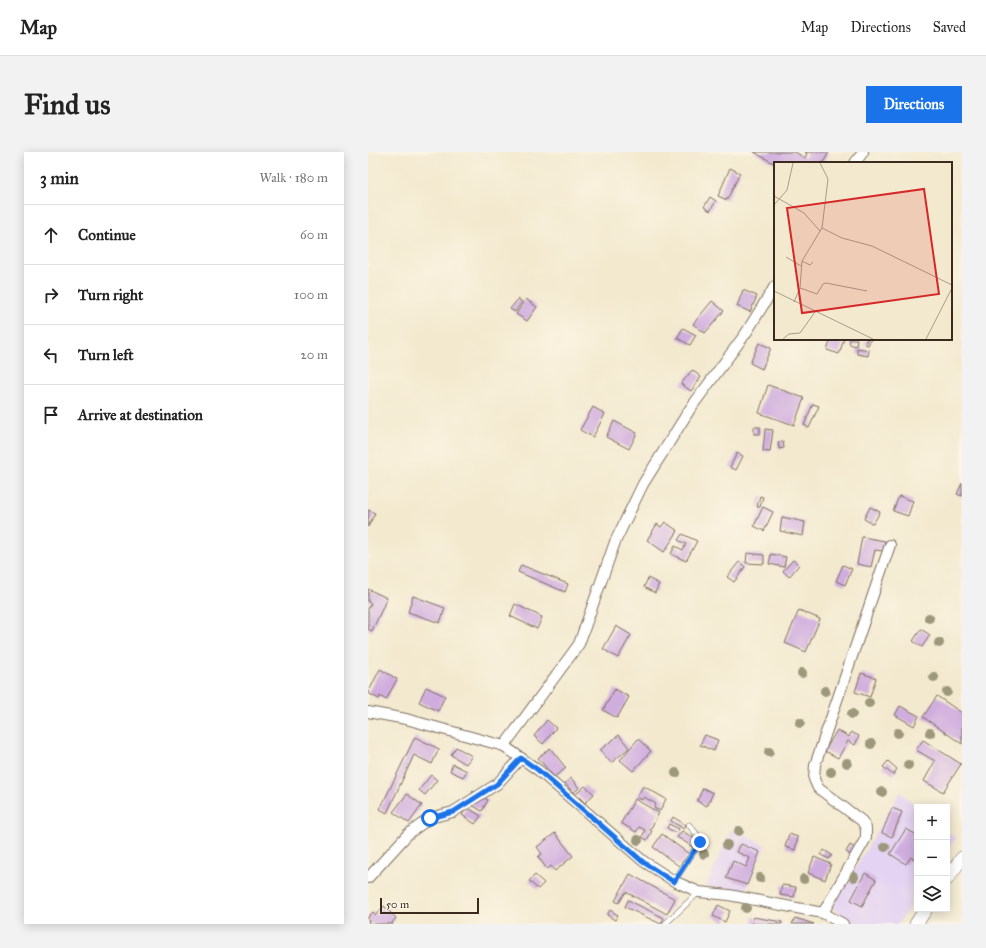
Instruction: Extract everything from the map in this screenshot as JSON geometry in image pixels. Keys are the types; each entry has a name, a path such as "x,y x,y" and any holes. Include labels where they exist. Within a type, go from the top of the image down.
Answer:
{"street":[{"path":"856,162 863,152"},
{"path":"504,746 579,644 615,542 643,484 690,408 746,333 774,288"},
{"path":"823,913 866,838 866,828 862,821 818,788 814,778 815,765 890,545"},
{"path":"368,712 406,719 504,746 538,770 643,862 674,882 699,892 729,895 823,913 843,924"},
{"path":"368,878 408,834 430,818 453,812 497,784 521,758"},
{"path":"949,876 962,858"},
{"path":"916,924 924,912"}],"lane":[{"path":"674,882 700,842 700,838 689,826"},
{"path":"665,924 699,892"}],"shaded area":[{"path":"900,792 914,804 914,900 898,924 855,924 832,908"},
{"path":"731,829 765,845 744,894 706,886"},
{"path":"950,833 956,838 950,847"}],"building":[{"path":"754,152 795,152 805,158 807,153 805,152 829,152 824,162 774,162 774,163"},
{"path":"730,168 740,173 727,200 718,196"},
{"path":"710,197 716,201 710,211 704,207"},
{"path":"743,290 757,296 750,312 737,306"},
{"path":"518,299 522,302 515,312 510,309"},
{"path":"526,299 537,307 527,321 516,314"},
{"path":"712,301 724,311 705,333 693,324"},
{"path":"683,328 696,335 690,345 677,338"},
{"path":"831,340 844,340 839,354 827,350"},
{"path":"850,340 857,340 856,346 849,344"},
{"path":"867,340 870,340 868,345 865,344"},
{"path":"759,343 771,348 762,369 750,363"},
{"path":"857,348 869,350 868,356 857,354"},
{"path":"692,370 701,377 691,391 681,384"},
{"path":"768,385 804,398 794,425 759,413"},
{"path":"813,404 819,406 809,428 804,425"},
{"path":"593,407 605,414 593,437 580,430"},
{"path":"614,421 637,433 629,449 606,437"},
{"path":"754,427 760,427 760,434 754,434"},
{"path":"765,429 773,430 770,452 763,451"},
{"path":"783,441 784,448 779,449 778,442"},
{"path":"737,453 743,456 736,470 730,467"},
{"path":"962,483 962,496 957,494"},
{"path":"760,496 763,497 760,507 757,507"},
{"path":"899,496 913,501 908,516 893,511"},
{"path":"763,507 773,512 764,531 754,526"},
{"path":"870,507 880,512 873,524 864,519"},
{"path":"368,510 375,513 368,527"},
{"path":"782,517 805,522 803,536 780,531"},
{"path":"665,522 678,531 664,552 647,540 657,524 661,527"},
{"path":"682,534 697,541 686,561 671,554 675,546 683,550 686,544 678,540"},
{"path":"862,537 885,541 883,551 875,550 871,567 857,564"},
{"path":"747,553 764,555 764,564 746,563"},
{"path":"771,554 786,557 784,567 769,564"},
{"path":"793,560 799,565 789,577 783,571"},
{"path":"739,562 745,567 734,582 727,577"},
{"path":"521,565 568,584 565,592 518,572"},
{"path":"843,565 852,569 845,585 836,581"},
{"path":"648,578 659,584 655,593 644,587"},
{"path":"368,589 387,598 372,631 368,629 368,609 371,603 368,602"},
{"path":"413,596 445,608 440,623 408,612"},
{"path":"515,604 542,617 537,629 510,616"},
{"path":"799,610 820,619 806,652 785,643"},
{"path":"616,626 631,635 618,658 603,649"},
{"path":"921,629 930,635 922,647 913,641"},
{"path":"380,669 397,679 386,700 380,696 379,699 368,693"},
{"path":"861,673 876,678 870,697 855,692"},
{"path":"426,687 445,696 438,711 419,702"},
{"path":"615,689 629,697 617,718 603,710"},
{"path":"937,696 962,713 962,744 923,717"},
{"path":"900,706 919,716 914,726 895,715"},
{"path":"547,720 556,728 543,744 534,736"},
{"path":"837,730 849,737 851,732 859,736 855,745 848,741 838,758 825,751"},
{"path":"619,735 629,748 611,763 600,750"},
{"path":"705,735 718,740 714,751 700,745"},
{"path":"415,737 439,749 432,764 414,755 387,813 380,809"},
{"path":"638,739 651,751 633,771 620,760"},
{"path":"923,740 961,764 943,792 924,781 935,761 916,750"},
{"path":"456,747 472,756 466,764 451,755"},
{"path":"550,748 566,768 554,777 538,758"},
{"path":"888,761 897,769 893,775 883,767"},
{"path":"453,764 467,771 463,777 450,771"},
{"path":"431,775 437,780 425,795 419,790"},
{"path":"571,778 579,788 573,793 565,783"},
{"path":"585,786 594,794 585,803 576,794"},
{"path":"643,786 666,799 660,811 654,808 656,804 644,797 642,800 637,797"},
{"path":"703,788 713,793 707,806 697,801"},
{"path":"473,791 488,800 482,811 467,802"},
{"path":"407,794 422,805 409,823 393,812"},
{"path":"635,799 659,813 650,830 652,831 647,840 642,837 645,830 639,827 636,832 621,823"},
{"path":"467,807 481,816 475,824 462,815"},
{"path":"892,808 902,812 892,837 882,833"},
{"path":"673,817 686,825 684,829 671,821"},
{"path":"669,824 679,829 676,833 667,828"},
{"path":"906,829 914,833 914,859 911,857 906,864 890,854"},
{"path":"682,831 697,840 693,847 677,837"},
{"path":"555,833 573,856 555,871 551,866 547,869 538,857 542,854 537,847"},
{"path":"662,834 689,854 679,866 653,847"},
{"path":"789,834 798,837 795,850 785,847"},
{"path":"741,844 760,852 747,885 726,878 733,861 746,867 750,858 737,852"},
{"path":"850,845 855,848 851,855 846,852"},
{"path":"824,850 832,855 829,859 821,855"},
{"path":"814,857 831,864 825,880 808,873"},
{"path":"865,873 876,880 862,906 851,900"},
{"path":"630,874 675,899 667,914 626,892 619,903 615,901"},
{"path":"535,875 544,883 538,889 529,881"},
{"path":"782,885 796,887 794,897 780,895"},
{"path":"628,900 664,918 661,924 625,907"},
{"path":"718,905 730,911 725,922 713,916"},
{"path":"384,906 396,918 392,923 393,924 369,924 368,917 373,912 376,915"},
{"path":"610,910 618,915 615,920 607,915"},
{"path":"753,917 782,922 782,924 752,924"},
{"path":"795,918 814,924 792,924"}],"route":[{"path":"430,818 453,812 477,795 497,784 521,758 538,770 643,862 674,882 700,842"}]}
